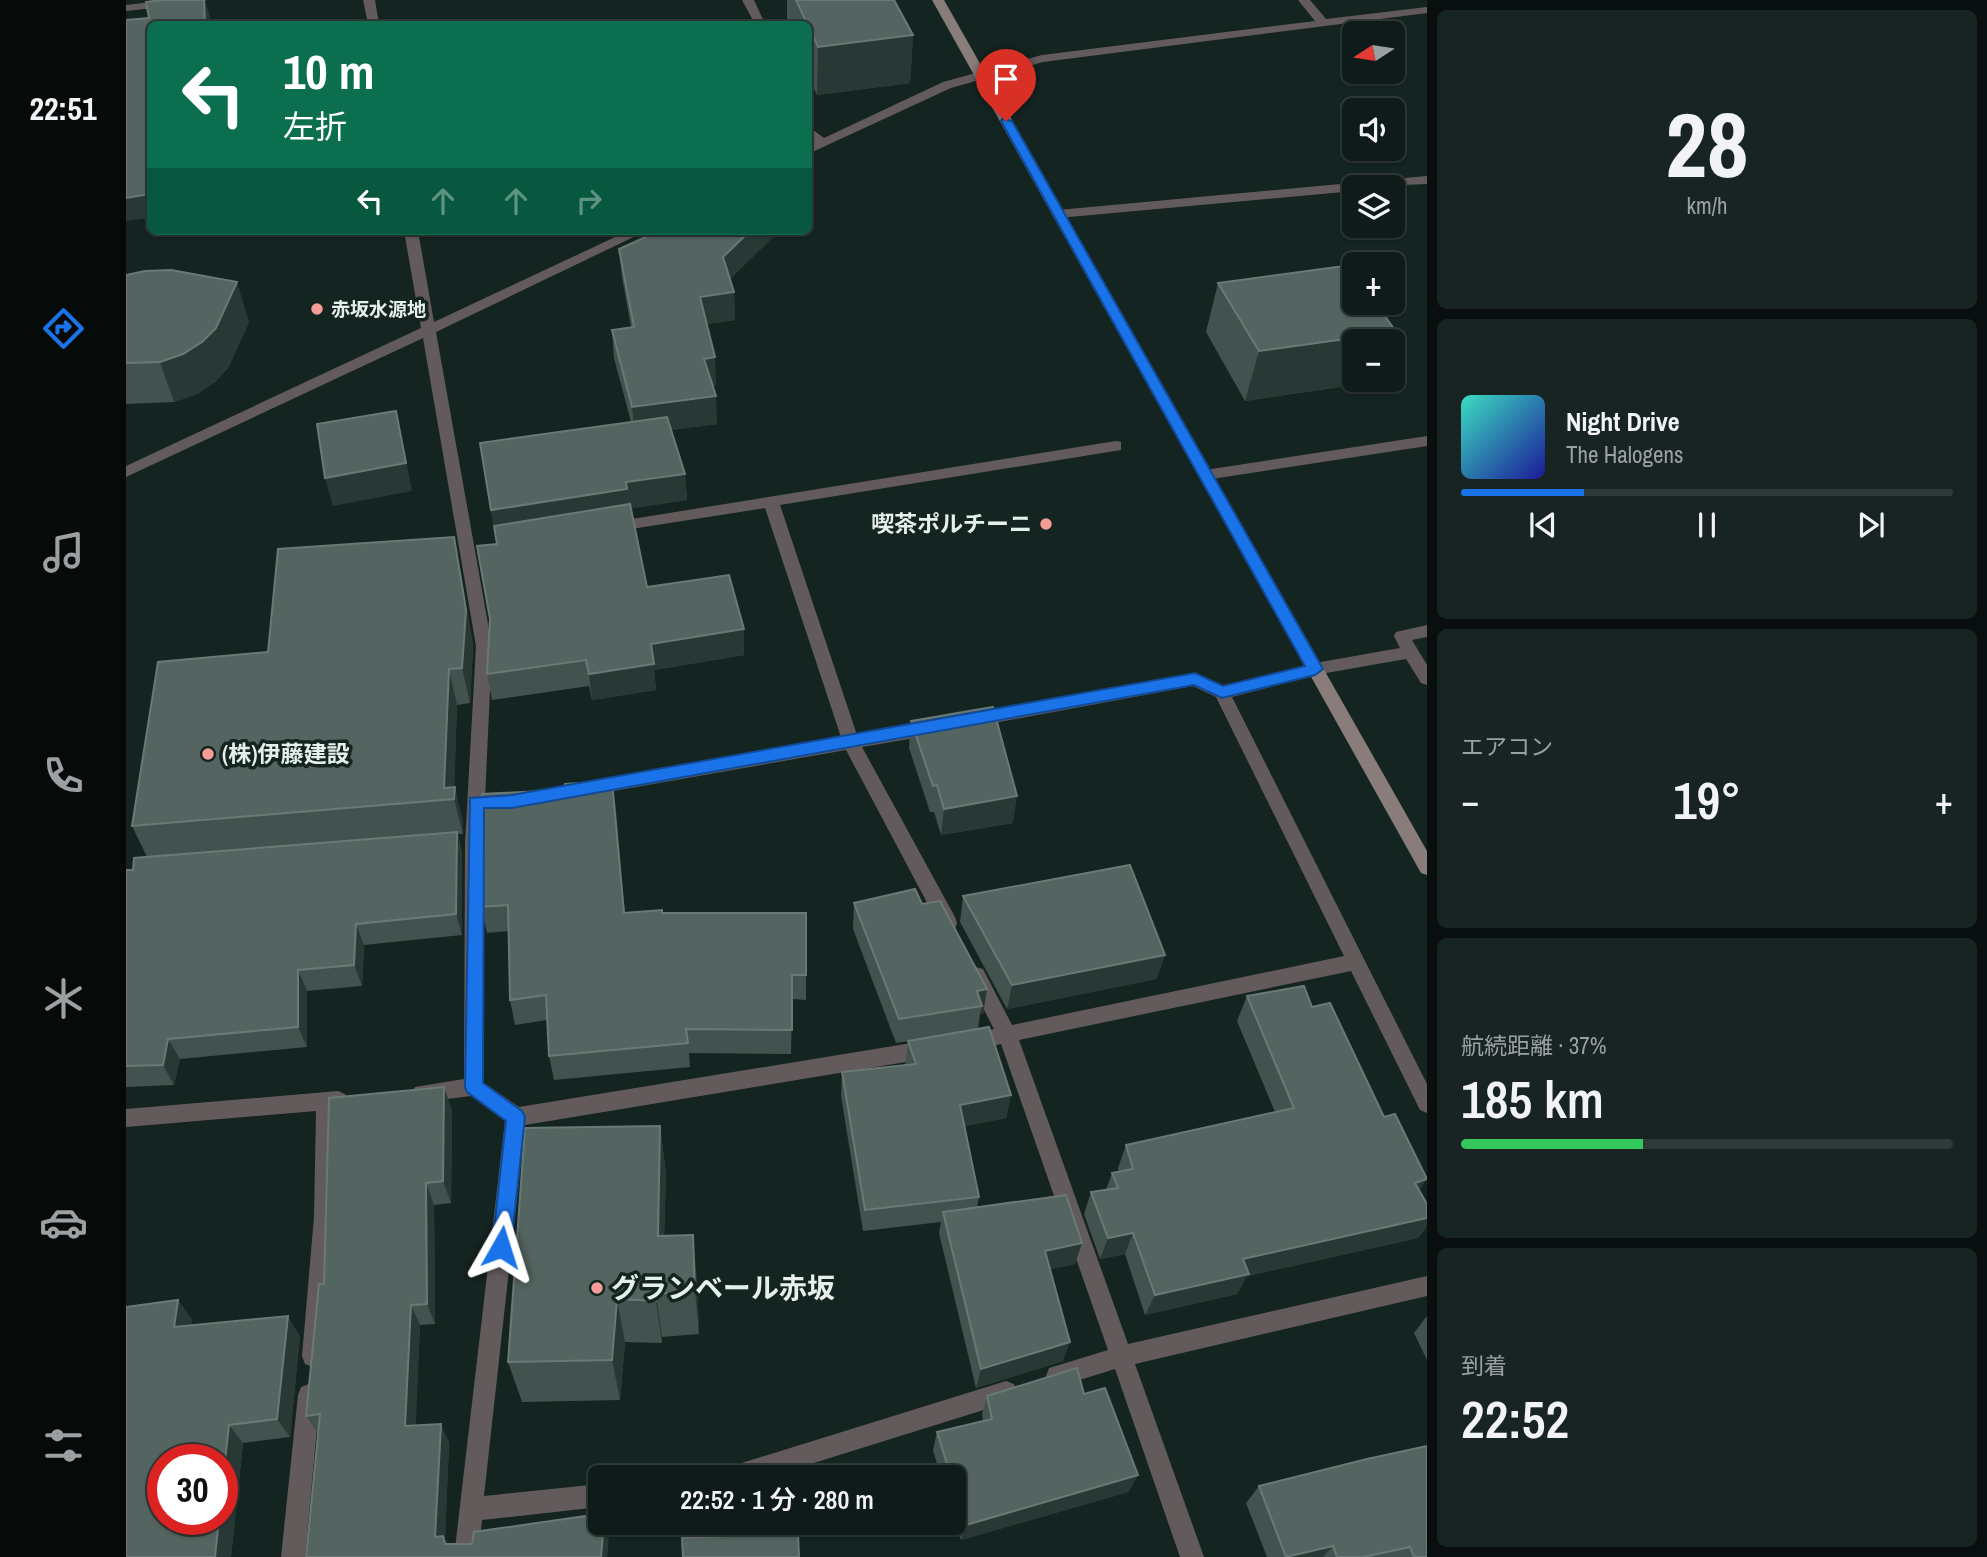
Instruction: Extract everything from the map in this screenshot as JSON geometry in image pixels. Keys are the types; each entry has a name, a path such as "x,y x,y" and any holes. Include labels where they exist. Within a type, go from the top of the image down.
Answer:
{"main road":[{"path":"938,0 1427,868"}],"street":[{"path":"126,8 201,0"},
{"path":"369,0 373,21"},
{"path":"748,0 758,21"},
{"path":"1304,0 1323,23"},
{"path":"812,148 947,85 1042,59 1427,10"},
{"path":"812,133 823,143"},
{"path":"1058,214 1427,180"},
{"path":"412,235 476,548 484,646 476,802 467,843 474,1087"},
{"path":"126,472 631,235"},
{"path":"1205,475 1427,441"},
{"path":"593,530 1116,446"},
{"path":"771,502 851,743 957,939"},
{"path":"1427,631 1402,636 1427,679"},
{"path":"1222,693 1315,669 1410,652"},
{"path":"579,790 1195,679 1222,693 1427,1104"},
{"path":"476,802 500,802"},
{"path":"403,1095 474,1087 516,1117 1008,1036 1354,962"},
{"path":"970,963 1008,1036 1192,1557"},
{"path":"126,1118 364,1098"},
{"path":"293,1557 324,1217 326,1101"},
{"path":"466,1557 516,1117"},
{"path":"771,1465 1123,1356 1427,1286"},
{"path":"472,1508 588,1497"}],"building":[{"path":"204,0 205,21 147,21 147,194 126,198 126,20 149,18 146,2"},
{"path":"796,0 894,0 913,35 818,47 812,34 812,21 806,21"},
{"path":"650,235 746,235 723,257 734,292 700,297 715,357 704,359 716,396 632,407 612,330 634,327 619,249"},
{"path":"1342,266 1342,315 1384,315 1394,329 1342,329 1342,339 1259,351 1218,283"},
{"path":"171,270 237,282 216,328 202,342 183,354 160,362 126,363 126,275"},
{"path":"396,411 406,463 325,478 317,424"},
{"path":"667,417 685,474 626,482 627,489 491,510 480,443"},
{"path":"630,504 647,587 729,575 744,629 651,644 654,664 589,674 586,660 487,674 490,619 477,546 497,544 494,526"},
{"path":"454,537 466,610 462,668 449,669 444,788 455,787 454,799 132,826 158,662 268,652 278,549"},
{"path":"993,707 1017,796 944,809 937,785 933,786 911,721"},
{"path":"612,781 624,913 662,910 662,913 806,913 806,975 792,975 792,1030 686,1029 688,1043 549,1056 546,995 510,1000 508,905 481,907 482,794 563,790 565,784"},
{"path":"457,832 456,914 356,924 354,965 298,970 298,1027 168,1039 163,1065 126,1066 126,870 133,870 134,858"},
{"path":"1130,865 1165,955 1012,985 963,896"},
{"path":"915,889 922,904 940,901 987,989 977,991 982,1006 899,1019 854,903"},
{"path":"1304,986 1312,1007 1330,1003 1384,1117 1395,1114 1427,1179 1415,1183 1427,1204 1427,1218 1243,1259 1249,1274 1155,1295 1133,1233 1108,1238 1091,1192 1118,1188 1112,1173 1133,1169 1126,1145 1294,1108 1247,996"},
{"path":"989,1027 1011,1095 960,1105 979,1197 865,1210 842,1072 916,1064 908,1041"},
{"path":"444,1087 443,1181 426,1183 427,1304 411,1305 405,1426 441,1424 435,1537 443,1536 445,1544 472,1544 474,1532 588,1516 588,1535 603,1535 601,1557 306,1557 320,1414 306,1416 319,1284 324,1284 329,1098"},
{"name":"グランベール赤坂","path":"660,1126 658,1236 693,1235 695,1291 656,1294 656,1301 617,1299 612,1360 508,1362 525,1128"},
{"path":"1066,1195 1082,1243 1045,1251 1070,1342 981,1369 943,1212"},
{"path":"178,1300 174,1327 288,1316 277,1419 229,1425 227,1444 147,1444 147,1535 217,1535 215,1557 126,1557 126,1307"},
{"path":"1077,1368 1084,1394 1105,1388 1138,1475 966,1525 966,1465 947,1465 937,1432 992,1419 987,1396"},
{"path":"1427,1446 1427,1557 1414,1557 1410,1547 1363,1557 1337,1557 1333,1546 1286,1557 1259,1486"},
{"path":"798,1535 799,1557 683,1557 682,1538"}],"place":[{"name":"赤坂水源地","path":"317,309"},
{"name":"喫茶ポルチーニ","path":"1046,524"},
{"name":"(株)伊藤建設","path":"208,754"},
{"name":"グランベール赤坂","path":"597,1288"}],"route":[{"path":"501,1247 516,1117 474,1087 476,802 512,802 1195,679 1222,693 1315,669 1006,121"}]}
